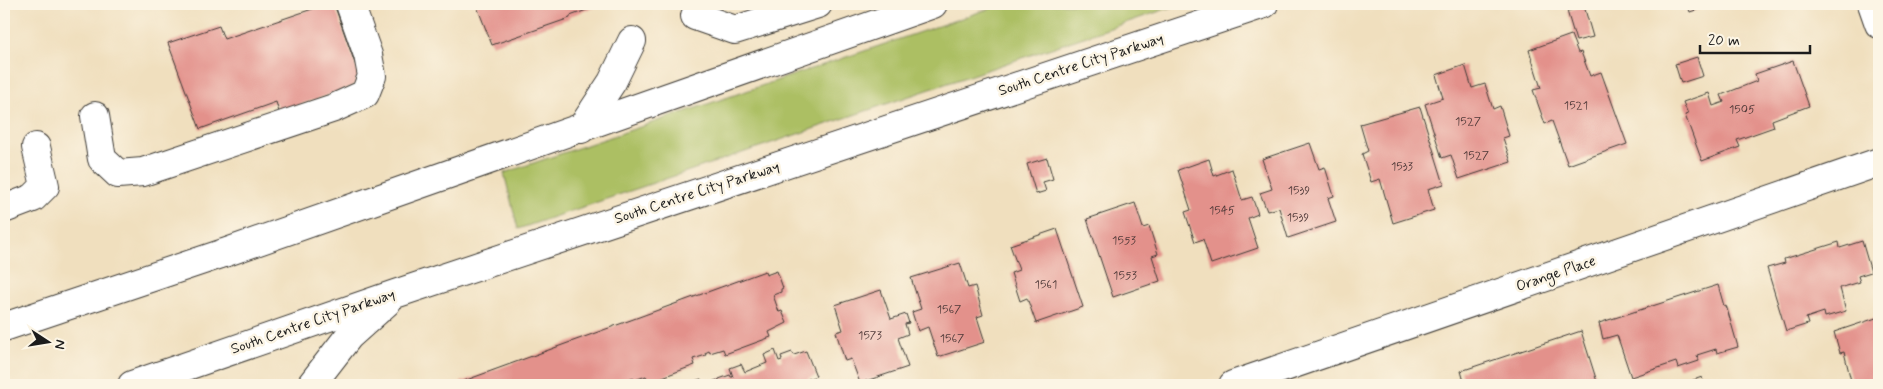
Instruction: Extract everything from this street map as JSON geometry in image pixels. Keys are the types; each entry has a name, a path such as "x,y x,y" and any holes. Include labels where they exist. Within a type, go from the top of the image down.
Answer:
{"main road":[{"path":"95,116 102,159 118,174 143,172 342,105 366,94 372,76 368,55 350,4"},
{"path":"696,16 735,30 818,4"},
{"path":"4,327 236,249 933,4"},
{"name":"South Centre City Parkway","path":"132,385 395,294 1264,4"},
{"path":"1872,4 1879,24"},
{"path":"580,129 612,82 632,41"},
{"path":"4,208 33,198 45,186 36,147"},
{"name":"Orange Place","path":"1233,385 1879,162"},
{"path":"311,385 349,336 395,294"}],"green space":[{"path":"1003,4 1181,4 518,229 504,173"}],"building":[{"path":"327,4 334,4 359,75 352,87 279,112 276,102 200,129 168,43 219,26 224,39"},
{"path":"476,4 603,4 570,16 570,18 492,45"},
{"path":"1687,4 1714,4 1690,12"},
{"path":"1584,6 1593,37 1576,41 1567,11"},
{"path":"1571,35 1578,53 1581,52 1590,76 1601,72 1627,144 1568,165 1552,121 1545,124 1533,90 1541,88 1529,50"},
{"path":"1697,57 1703,76 1681,83 1675,64"},
{"path":"1793,61 1809,106 1772,120 1774,127 1737,140 1740,147 1702,161 1685,115 1688,114 1683,102 1709,93 1713,106 1724,102 1721,95 1757,81 1755,74"},
{"path":"1465,65 1472,88 1485,84 1493,109 1500,106 1509,136 1503,138 1511,162 1459,179 1451,155 1442,158 1425,104 1443,98 1436,75"},
{"path":"1420,107 1444,184 1428,189 1434,210 1393,223 1380,179 1371,182 1362,154 1368,151 1360,124"},
{"path":"1310,143 1319,169 1325,167 1334,196 1328,198 1336,222 1288,238 1279,208 1267,211 1260,193 1272,189 1262,159"},
{"path":"1047,158 1053,179 1043,182 1046,191 1036,194 1027,164"},
{"path":"1209,159 1214,176 1232,169 1242,200 1252,197 1258,214 1248,218 1258,248 1211,264 1203,239 1195,242 1185,212 1191,210 1178,170"},
{"path":"1135,203 1143,228 1149,226 1158,254 1152,256 1160,281 1113,297 1087,219"},
{"path":"1057,229 1083,307 1036,323 1027,298 1020,301 1011,273 1019,270 1010,245"},
{"path":"1862,241 1871,272 1858,276 1860,282 1840,288 1846,311 1825,317 1824,312 1806,318 1808,324 1786,331 1767,268 1785,263 1784,259 1839,242 1840,248"},
{"path":"960,263 968,288 975,286 983,315 977,317 985,342 938,357 928,327 918,331 912,312 921,309 911,278"},
{"path":"765,271 766,275 777,271 783,288 781,292 773,295 779,312 782,311 787,323 769,332 771,337 725,354 723,349 710,353 709,351 705,353 706,355 693,359 695,365 649,382 646,376 635,380 633,378 629,380 630,382 620,385 461,385 461,382"},
{"path":"1718,285 1738,347 1717,353 1716,349 1697,355 1699,361 1678,368 1676,362 1631,377 1617,335 1603,339 1599,323"},
{"path":"881,290 891,319 906,314 909,323 905,324 908,334 898,338 908,367 860,383 851,359 845,361 836,332 843,330 835,305"},
{"path":"1879,317 1879,385 1852,385 1844,352 1840,353 1834,332"},
{"path":"1581,331 1598,385 1487,385 1485,382 1465,385 1461,371"},
{"path":"775,350 779,361 782,360 781,356 792,352 794,355 806,351 816,376 804,381 806,385 703,385 717,380 718,382 719,379 730,375 733,377 730,368 741,364 745,372 767,363 764,355"},
{"path":"1702,377 1704,385 1679,385"},
{"path":"701,379 703,385 689,385 688,383"}]}
